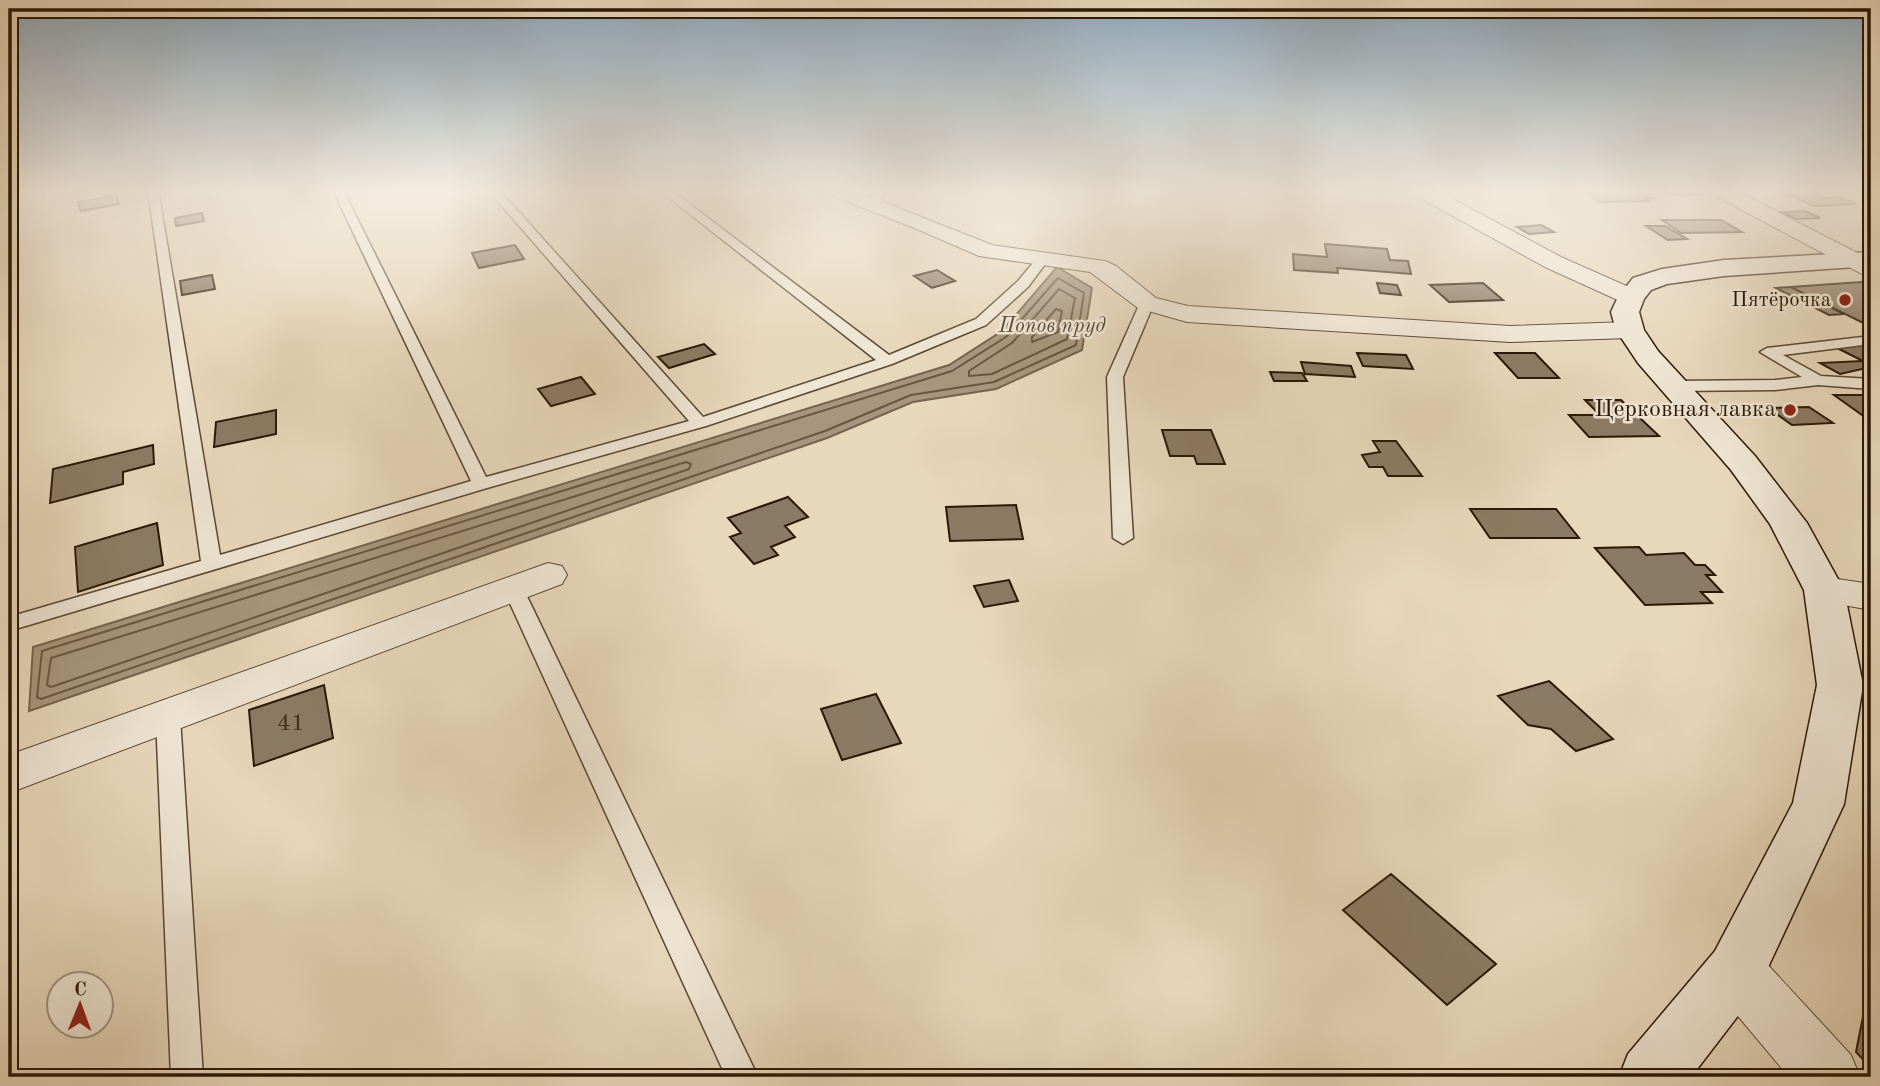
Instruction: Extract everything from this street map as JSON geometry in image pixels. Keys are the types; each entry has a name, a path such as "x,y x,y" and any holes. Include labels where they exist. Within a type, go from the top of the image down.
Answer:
{"main road":[{"path":"1651,1077 1736,971 1818,804 1840,685 1824,590 1788,523 1743,463 1648,357 1630,330 1625,312 1631,296 1642,284 1685,272 1865,263"}],"street":[{"path":"963,241 986,251 1096,266 1107,271 1147,303 1187,314 1496,333 1630,330"},
{"path":"1514,241 1553,262 1631,296"},
{"path":"1820,241 1865,263"},
{"path":"9,775 530,582"},
{"path":"1824,590 1871,597"},
{"path":"1736,971 1829,1077"}],"lane":[{"path":"161,241 211,564"},
{"path":"363,241 481,484"},
{"path":"539,241 700,423"},
{"path":"730,241 887,361"},
{"path":"9,624 481,484 700,423 887,361 981,322 1023,285 1042,260"},
{"path":"1122,538 1115,377 1147,303"},
{"path":"1818,380 1767,352 1871,340"},
{"path":"1675,386 1775,386 1818,380 1871,384"},
{"path":"530,582 742,1077"},
{"path":"167,717 187,1077"}],"water":[{"name":"Попов пруд","path":"1057,267 1092,288 1082,350 996,389 913,402 827,438 29,711 33,647 949,365 1002,331"}],"building":[{"path":"1325,244 1387,249 1390,260 1408,261 1411,274 1337,268 1338,273 1294,270 1293,254 1327,257"},
{"path":"515,245 524,259 479,268 472,253"},
{"path":"937,270 955,281 932,288 914,276"},
{"path":"212,275 215,289 182,295 180,281"},
{"name":"Пятёрочка","path":"1861,282 1871,287 1871,327 1791,287"},
{"path":"1377,283 1397,285 1401,295 1380,293"},
{"path":"1483,283 1503,300 1449,302 1430,285"},
{"path":"1791,287 1844,314 1829,315 1776,288"},
{"path":"1871,343 1871,367 1840,374 1820,363 1863,361 1837,348"},
{"path":"704,344 715,354 669,368 658,357"},
{"path":"1357,353 1406,355 1413,369 1363,366"},
{"path":"1495,353 1535,353 1559,378 1518,378"},
{"path":"1301,362 1351,366 1355,377 1305,374"},
{"path":"1270,372 1302,373 1307,381 1274,381"},
{"path":"581,377 595,394 551,406 538,389"},
{"path":"1834,395 1866,395 1871,398 1871,415 1862,415"},
{"path":"1585,400 1621,400 1659,436 1589,437 1569,415 1600,415"},
{"path":"1809,407 1833,423 1792,425 1768,408"},
{"path":"276,410 276,434 214,447 216,422"},
{"path":"1162,430 1211,430 1225,464 1197,464 1194,456 1170,456"},
{"path":"1373,441 1396,441 1422,476 1388,476 1383,467 1369,467 1362,455 1380,452"},
{"path":"153,445 154,464 123,472 123,484 50,503 53,469"},
{"path":"788,497 808,517 785,526 795,537 771,547 778,555 754,564 730,537 741,533 728,518"},
{"path":"1016,505 1023,539 950,541 946,507"},
{"path":"1470,509 1556,509 1579,538 1490,538"},
{"path":"157,523 163,565 78,592 75,547"},
{"path":"1639,547 1646,555 1684,553 1695,565 1705,565 1715,575 1706,575 1722,592 1701,592 1712,603 1645,605 1595,548"},
{"path":"1009,580 1018,601 984,607 974,586"},
{"path":"1549,681 1613,739 1576,751 1551,729 1528,725 1498,696"},
{"path":"324,685 333,738 254,766 249,710"},
{"path":"876,694 901,743 842,760 821,709"},
{"path":"1391,874 1496,964 1447,1005 1343,910"},
{"path":"1871,976 1871,1068 1856,1052"}],"place":[{"name":"Пятёрочка","path":"1845,300"},
{"name":"Церковная лавка","path":"1790,410"}]}
